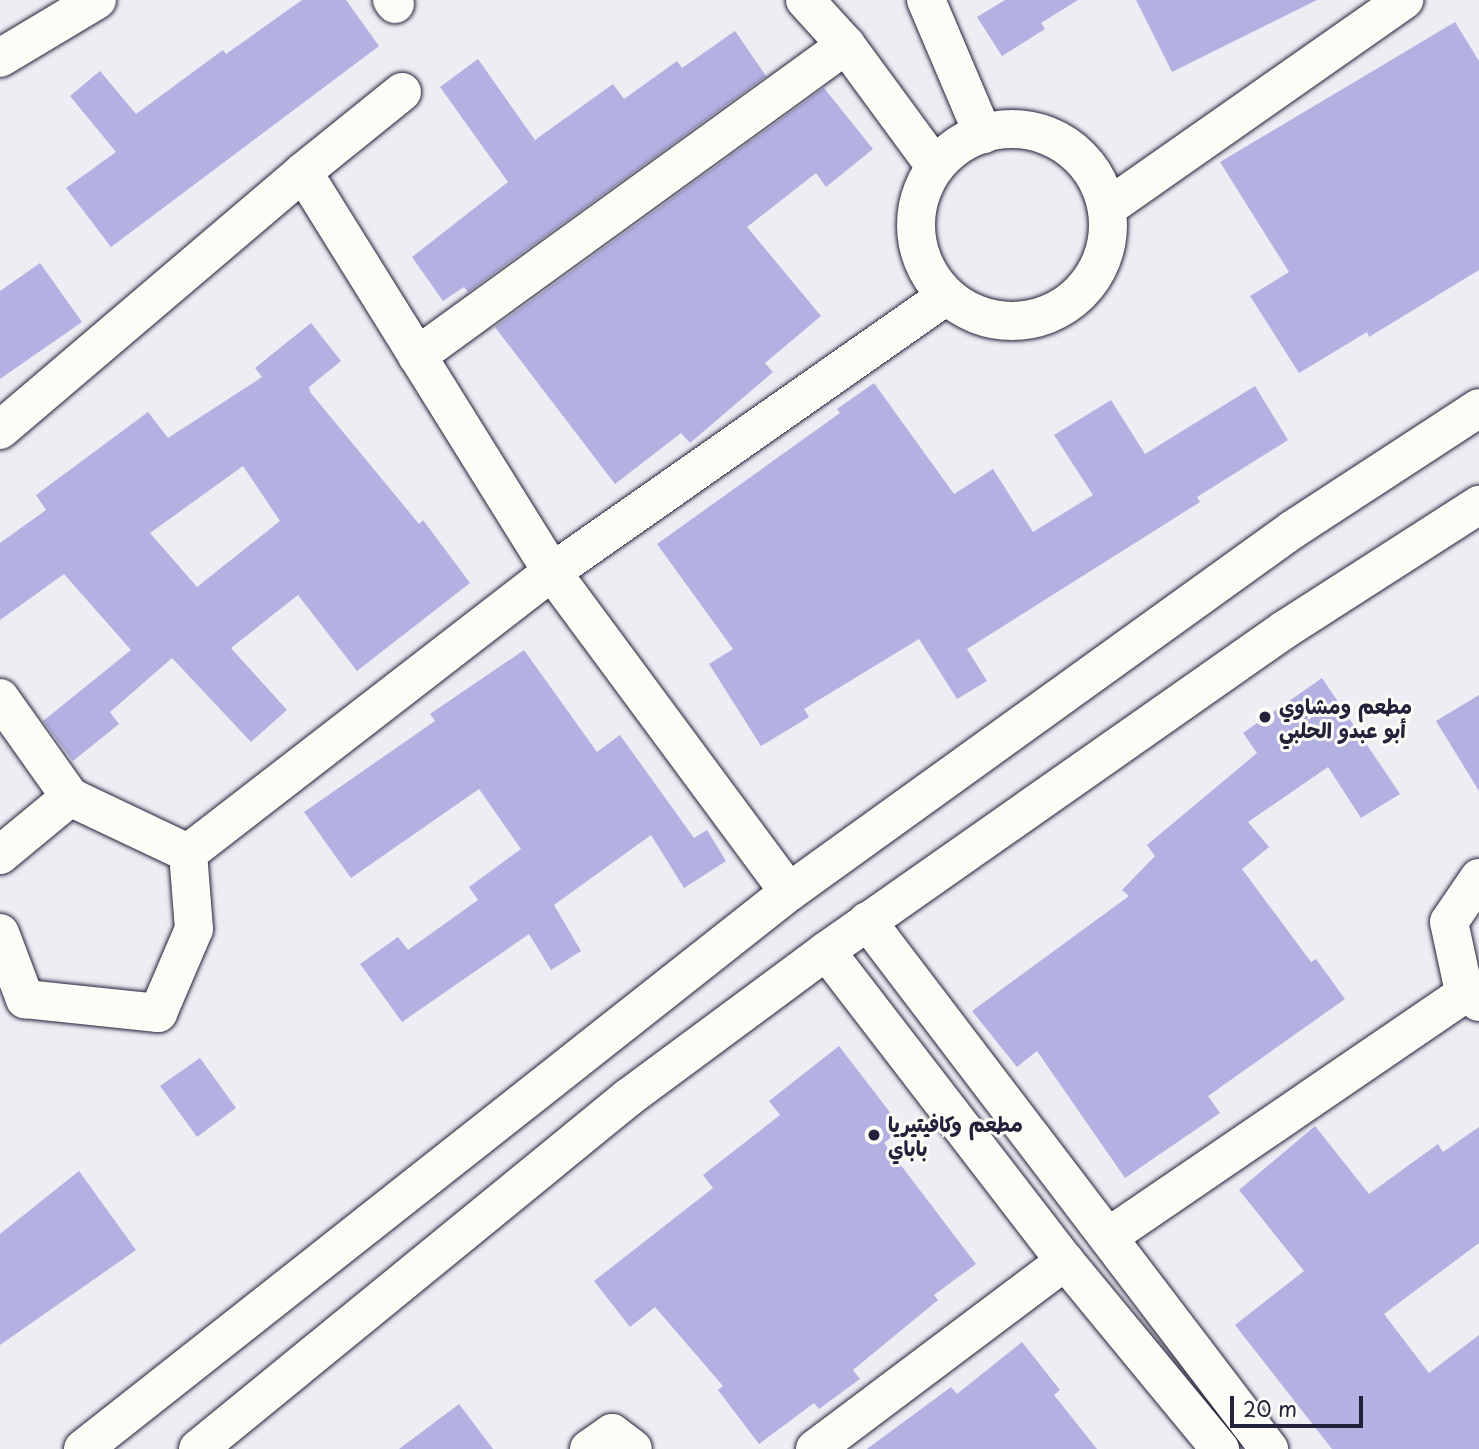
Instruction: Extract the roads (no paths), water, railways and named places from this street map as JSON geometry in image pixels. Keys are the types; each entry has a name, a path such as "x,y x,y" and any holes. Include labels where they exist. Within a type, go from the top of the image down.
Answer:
{"street":[{"path":"0,58 97,0"},
{"path":"805,0 846,44 936,166"},
{"path":"926,0 983,134"},
{"path":"1107,208 1404,0"},
{"path":"417,356 846,44"},
{"path":"0,430 303,172 402,92"},
{"path":"1015,129 1047,136 1075,152 1096,178 1107,208 1108,238 1099,266 1082,291 1058,310 1030,320 1000,320 971,312 946,296 929,274 916,229 922,191 936,166 956,146 983,134 1015,129"},
{"path":"303,172 552,572 789,892"},
{"path":"188,853 552,572 946,296"},
{"path":"83,1449 789,892 1292,530 1479,408"},
{"path":"198,1449 629,1097 826,951 1284,631 1479,505"},
{"path":"0,698 70,797 188,853"},
{"path":"0,855 70,797"},
{"path":"0,933 12,1009 158,1013 194,929 188,853"},
{"path":"1108,1237 1473,997 1450,922 1479,878"},
{"path":"867,921 1269,1449"},
{"path":"826,951 1065,1261 1220,1449"},
{"path":"815,1449 1065,1261"},
{"path":"589,1449 612,1433 633,1449"}],"place":[{"name":"مطعم ومشاوي أبو عبدو الحلبي","path":"1265,717"},
{"name":"مطعم وكافيتيريا باباي","path":"874,1135"}]}
